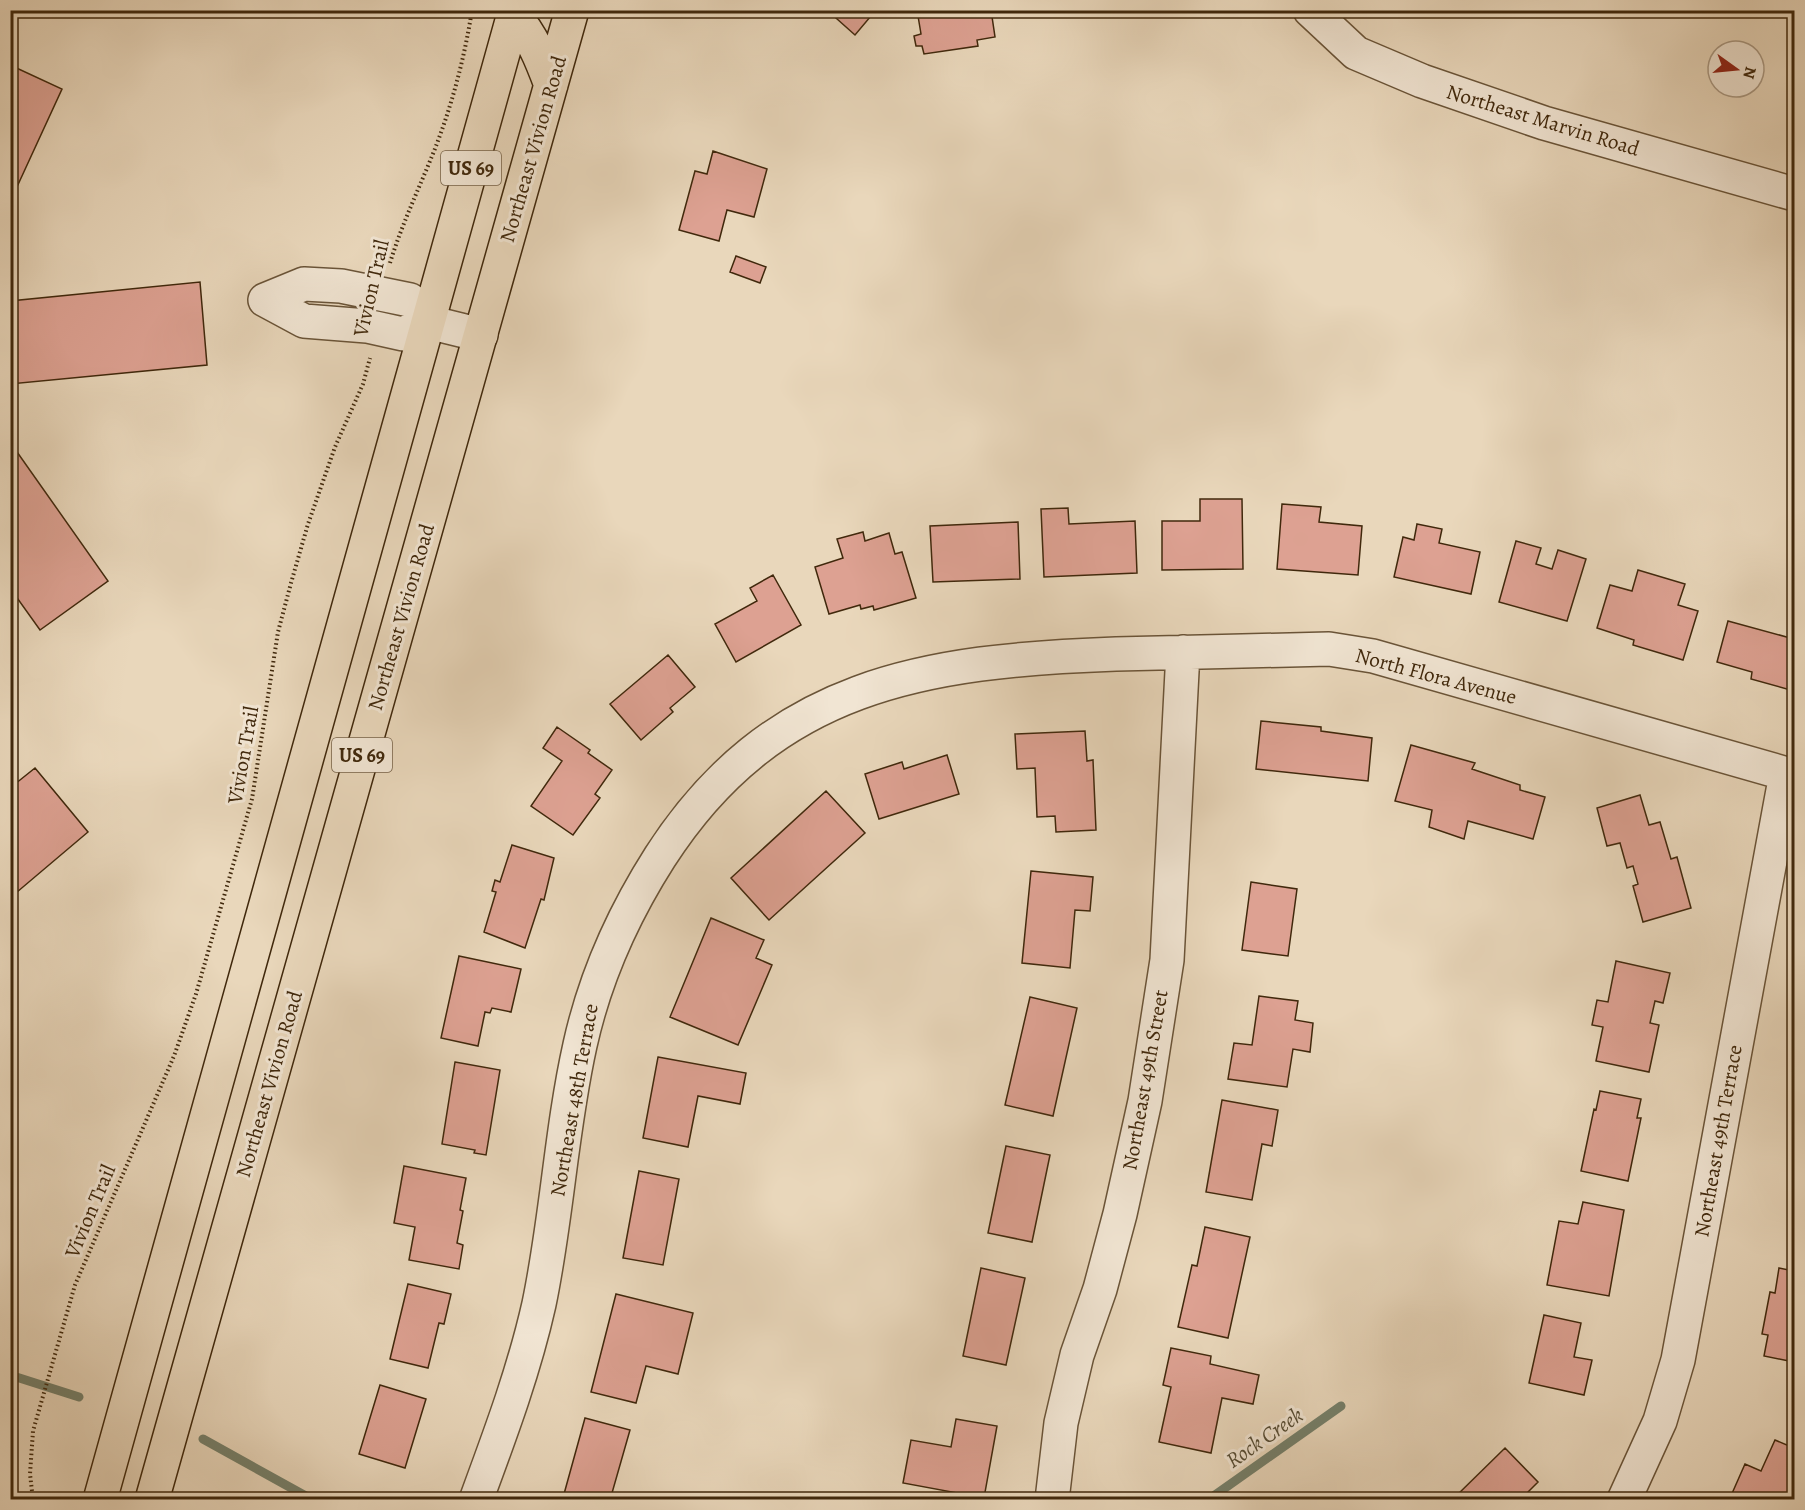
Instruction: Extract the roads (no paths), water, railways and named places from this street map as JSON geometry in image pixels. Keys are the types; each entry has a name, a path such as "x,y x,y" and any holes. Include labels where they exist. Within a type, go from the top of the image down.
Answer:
{"main road":[{"name":"Northeast Vivion Road","path":"152,1500 572,10"},
{"path":"514,13 528,31 539,51 551,85"},
{"name":"US 69","path":"100,1500 514,13"}],"street":[{"name":"Northeast Marvin Road","path":"1310,10 1356,53 1422,81 1544,123 1794,194"},
{"path":"428,322 417,305 410,300 341,286 304,284 265,300 304,321 377,327 404,334 428,322 481,335"},
{"name":"North Flora Avenue","path":"1030,657 1329,650 1373,656 1790,775"},
{"name":"Northeast 49th Street","path":"1052,1500 1061,1423 1077,1355 1100,1289 1120,1214 1145,1101 1168,948 1183,652"},
{"name":"Northeast 48th Terrace","path":"476,1500 515,1391 539,1303 580,1046 595,990 615,936 642,885 673,837 708,793 738,764 788,726 824,706 882,683 923,672 1030,657"},
{"name":"Northeast 49th Terrace","path":"1624,1500 1660,1421 1678,1360 1790,775"}],"waterway":[{"name":"Rock Creek","path":"10,1375 79,1397"},
{"name":"Rock Creek","path":"1208,1500 1341,1406"},
{"name":"Rock Creek","path":"203,1439 313,1500"}]}
